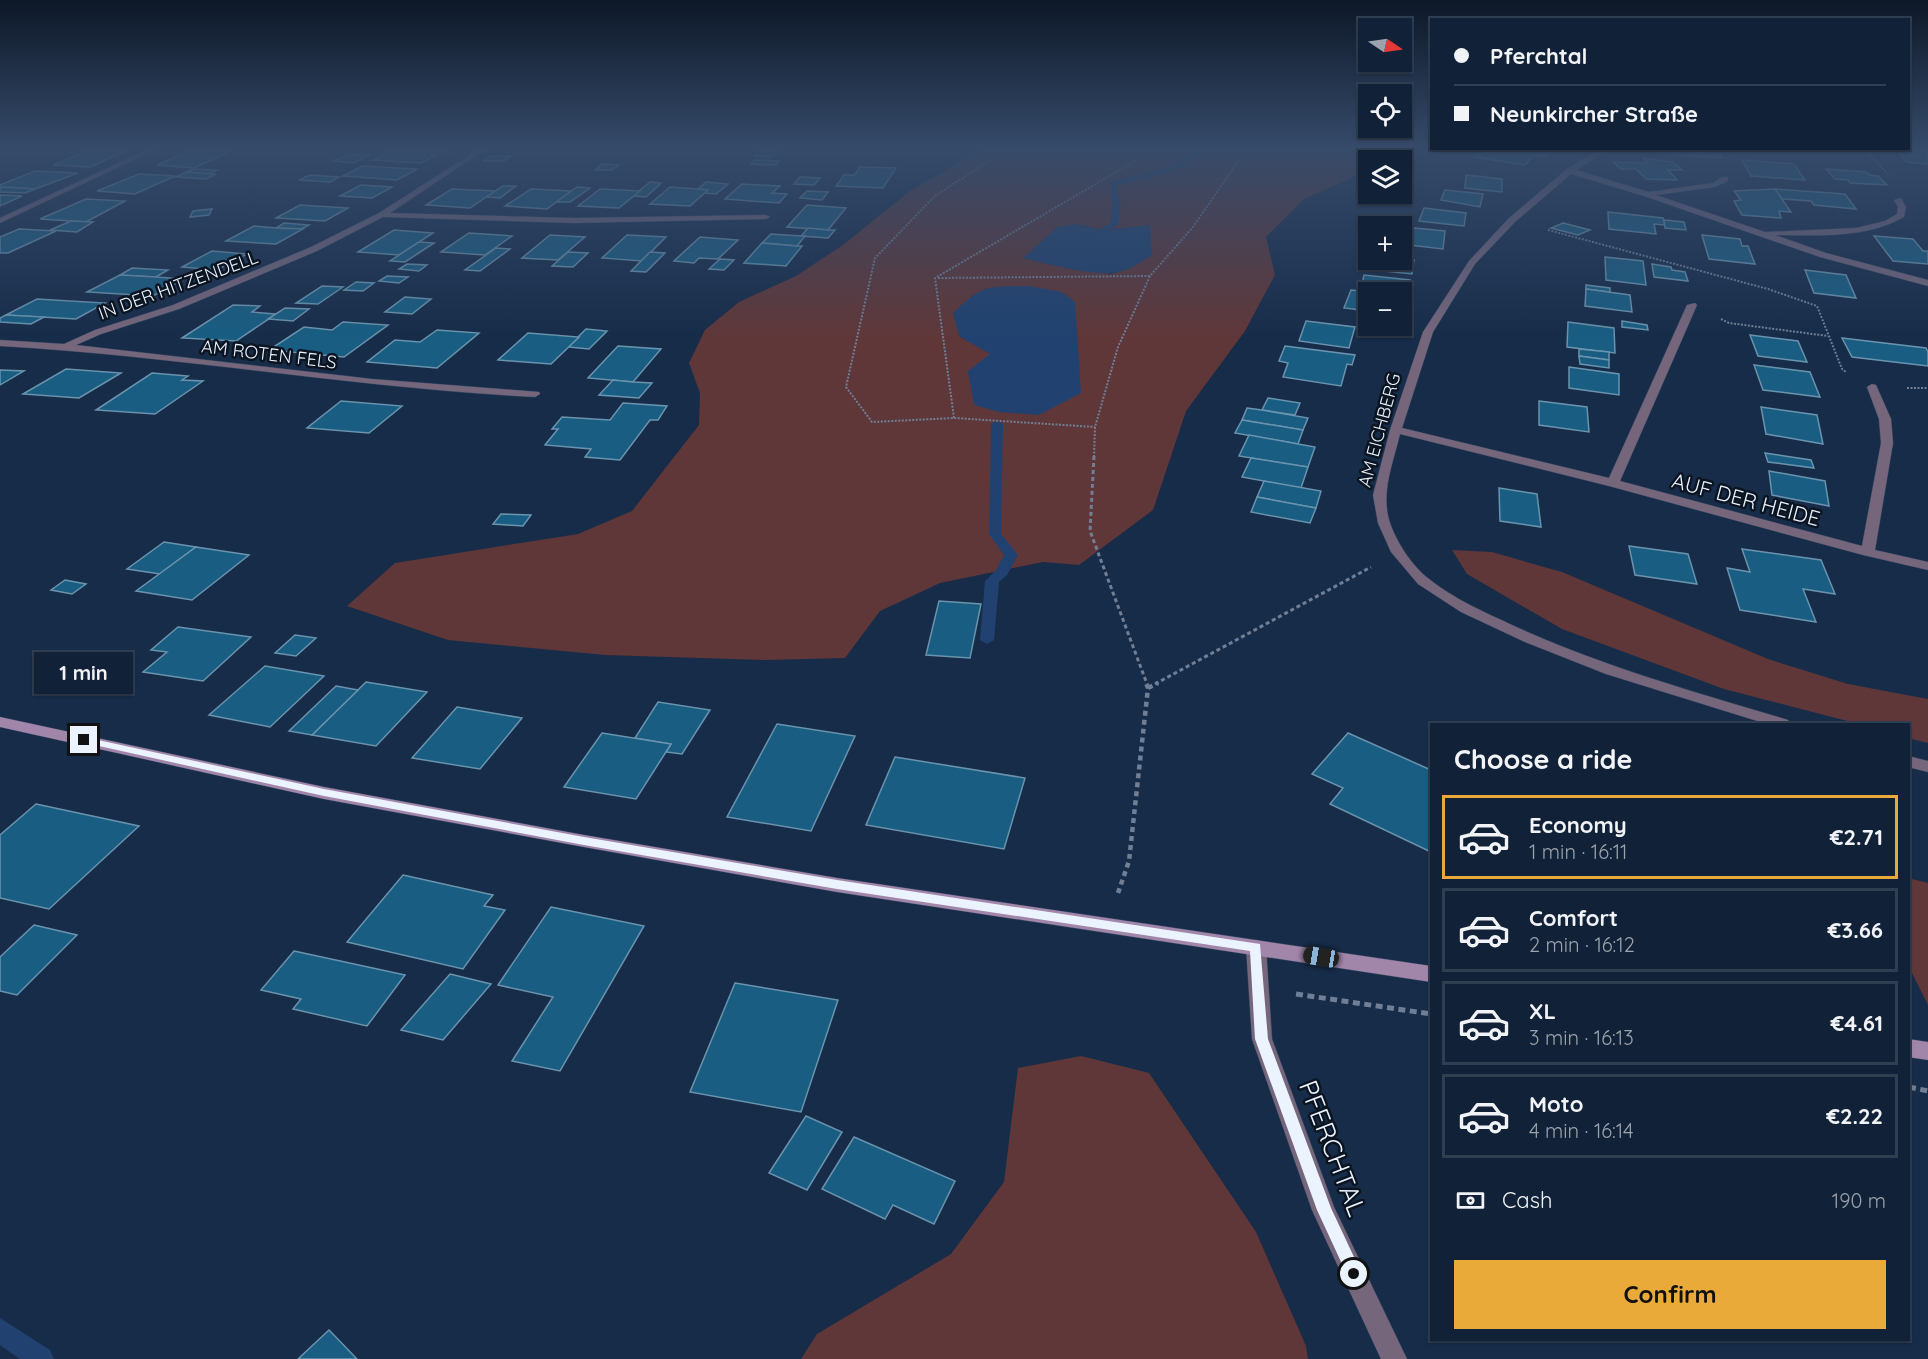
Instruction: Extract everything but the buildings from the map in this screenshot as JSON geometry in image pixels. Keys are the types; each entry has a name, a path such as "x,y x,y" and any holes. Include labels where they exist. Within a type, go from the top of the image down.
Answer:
{"main road":[{"path":"0,722 380,803 837,885 1430,974"},
{"path":"1910,1048 1928,1051"}],"street":[{"path":"0,221 24,210"},
{"name":"IN DER HITZENDELL","path":"67,346 98,332 176,307 241,281 314,249 389,210"},
{"name":"AM EICHBERG","path":"1523,210 1472,263 1428,332 1396,430 1379,495 1384,523 1398,552 1423,581 1466,609 1530,639 1611,671 1779,723"},
{"path":"1692,210 1823,255 1928,283"},
{"path":"1757,234 1873,228 1892,222 1901,215 1902,210"},
{"path":"382,215 563,221 694,221 766,217"},
{"path":"1613,483 1692,305"},
{"name":"AM ROTEN FELS","path":"0,344 67,346 373,383 535,394"},
{"path":"1868,552 1887,443 1885,418 1872,387"},
{"name":"AUF DER HEIDE","path":"1396,430 1613,483 1928,566"},
{"path":"1910,762 1928,767"},
{"name":"PFERCHTAL","path":"1256,947 1262,1039 1324,1210 1395,1359"}],"path":[{"path":"921,210 875,258 846,387 872,422 954,418 1095,427"},
{"path":"935,278 1051,210"},
{"path":"1106,927 1129,861 1148,688 1090,531 1095,427 1118,347 1150,276 1193,227 1204,210"},
{"path":"1512,220 1768,289 1817,306 1828,336 1730,323 1692,305"},
{"path":"1692,305 1718,298 1710,273"},
{"path":"935,278 1150,276"},
{"path":"935,278 954,418"},
{"path":"1148,688 1398,552"},
{"path":"1910,1087 1928,1090"}],"shaded area":[{"path":"886,210 1293,210 1266,237 1275,275 1245,331 1186,411 1153,510 1079,565 1043,562 940,583 880,611 845,658 766,660 605,655 448,640 347,606 395,563 578,534 632,511 699,425 700,393 689,363 705,330 739,302 796,276 843,245","holes":["1076,224 1103,230 1150,226 1133,267 1111,274 1024,258","971,296 1039,415 991,354 959,336"]},
{"path":"1452,550 1492,552 1562,572 1768,659 1848,684 1928,699 1928,743 1910,738 1910,723 1855,723 1724,689 1562,629 1467,574"},
{"path":"1910,878 1928,883 1928,1005 1910,969"},
{"path":"1081,1056 1149,1073 1256,1232 1306,1346 1308,1359 801,1359 817,1334 951,1254 1004,1182 1018,1068"}],"water":[{"path":"1076,224 1103,230 1150,225 1152,255 1116,273 1077,270 1023,258 1057,227"},
{"path":"1029,286 1062,292 1075,302 1081,393 1039,415 999,412 974,405 968,371 990,354 959,336 953,313 972,296 987,289"}],"waterway":[{"path":"1086,237 1114,225 1116,210"},
{"path":"987,640 992,581 1002,572 1011,555 995,534 997,424"},
{"path":"0,1330 41,1359"}],"route":[{"path":"84,740 324,793 584,841 837,885 1106,927 1256,947 1262,1039 1324,1210 1354,1274"}]}
